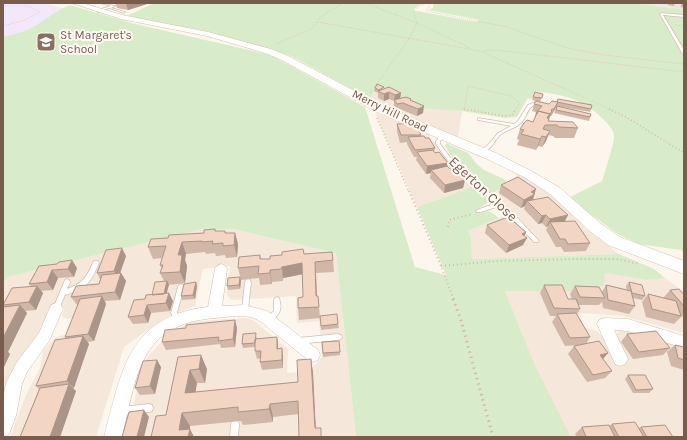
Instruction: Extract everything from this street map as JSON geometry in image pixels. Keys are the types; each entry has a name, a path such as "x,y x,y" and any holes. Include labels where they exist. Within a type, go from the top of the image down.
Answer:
{"street":[{"name":"Merry Hill Road","path":"75,3 100,7 146,23 208,34 268,51 305,67 369,102 512,166 547,185 561,196 593,227 615,242 661,258 684,268"},
{"path":"214,312 221,269"},
{"path":"3,428 8,416 14,383 22,367 44,337 56,309"},
{"path":"113,437 131,372 138,354 161,329 177,320 200,312 245,310 262,315 313,355"},
{"path":"620,359 604,324 628,325 684,342"}],"lane":[{"path":"100,7 114,6 110,8"},
{"path":"100,7 124,12"},
{"path":"684,16 662,14 684,53"},
{"path":"481,152 490,146 498,134 520,122 529,106 539,103 546,105"},
{"path":"479,118 487,121 514,125"},
{"name":"Egerton Close","path":"443,136 438,140 438,144 454,166 499,204 536,241"},
{"path":"479,211 499,204"},
{"path":"63,293 80,288 86,284 96,263"},
{"path":"56,309 67,282"},
{"path":"245,310 248,282"},
{"path":"177,320 174,313 180,288"},
{"path":"268,320 276,312 277,300"},
{"path":"296,341 338,337"},
{"path":"120,412 149,408"},
{"path":"234,437 235,424"}],"path":[{"path":"268,51 278,43 305,34 316,26 322,16 343,3"},
{"path":"365,3 388,13 417,22 473,50"},
{"path":"426,3 413,10 417,22 409,39 373,88 368,98 441,266 460,317 494,437"},
{"path":"428,3 430,5 426,11 507,27 567,48 604,55 684,64"},
{"path":"652,3 684,8"},
{"path":"674,3 684,4"},
{"path":"3,6 31,7 36,8 40,12 25,20 3,26"},
{"path":"318,22 480,51 497,50 684,72"},
{"path":"480,51 626,117 684,153"},
{"path":"468,86 512,96 520,102 512,115 504,116 464,110 468,86"},
{"path":"448,227 449,220 479,211"},
{"path":"441,266 500,261 574,259 618,259 640,264"}],"shaded area":[{"name":"St Margaret's School","path":"3,3 45,3 90,16 3,65"},
{"path":"684,3 684,10 631,4"},
{"path":"376,88 426,109 462,111 458,138 384,107 370,99"},
{"path":"375,113 427,132 452,167 472,187 417,207"},
{"path":"518,173 545,189 585,228 619,254 472,259 471,237 468,231 506,215 533,242 540,241 515,214 492,194 505,187 515,178"},
{"path":"202,229 233,229 336,253 356,437 125,437 146,359 164,339 177,329 190,323 245,318 253,320 288,349 287,373 310,371 322,357 319,321 297,323 296,296 232,300 228,297 227,293 230,266 203,269 195,306 166,317 124,347 96,437 10,437 26,395 40,368 43,351 56,337 68,334 74,318 67,319 63,317 62,314 65,308 49,310 3,413 3,284 8,277"},
{"path":"605,273 647,280 665,278 684,292 684,333 623,316 581,313 577,317 584,327 597,331 604,338 617,339 617,333 621,330 626,330 684,348 684,437 571,437 535,365 505,291 583,292"}],"green space":[{"path":"154,3 423,3 412,10 476,22 480,20 428,10 433,8 433,3 631,3 684,10 684,253 681,250 639,244 618,234 568,198 602,181 614,140 614,134 610,126 589,107 574,99 536,91 532,99 528,98 517,117 505,118 462,111 426,109 376,88 370,99 291,56 201,30 125,17"},
{"path":"70,5 135,24 271,55 365,107 415,267 446,275 417,207 472,187 485,196 489,202 476,210 480,213 489,211 499,218 468,231 471,237 472,259 619,254 654,269 665,278 647,280 605,273 603,285 583,292 505,291 535,365 571,437 356,437 336,253 233,229 202,229 8,277 3,284 3,37 27,30 59,10"},
{"path":"446,143 468,153 484,170 504,179 508,184 492,194 459,168 445,146"}],"building":[{"path":"377,84 384,87 379,90 375,88"},
{"path":"389,87 401,93 395,95 389,92 384,94 378,91"},
{"path":"535,92 543,94 542,98 533,97"},
{"path":"406,97 424,106 418,109 403,103 397,104 394,100"},
{"path":"558,99 592,105 591,109 557,102"},
{"path":"536,101 549,104 552,101 558,102 554,109 551,110 552,111 550,114 538,111 537,114 536,113 542,106 534,104"},
{"path":"557,106 591,114 590,117 556,110"},
{"path":"538,111 550,114 547,118 549,119 548,121 573,122 578,128 545,125 543,129 550,131 546,137 542,136 540,139 521,134 524,130 520,129 524,123 527,120 533,122"},
{"path":"413,123 414,126 417,126 421,135 401,135 397,124"},
{"path":"424,136 425,138 429,138 435,148 415,150 408,137"},
{"path":"433,150 435,153 439,152 448,163 427,166 417,152"},
{"path":"447,166 450,169 453,169 465,180 445,185 431,170"},
{"path":"518,177 536,189 531,192 535,194 524,200 501,185"},
{"path":"548,197 568,215 550,219 546,215 542,216 527,201"},
{"path":"508,217 526,232 522,234 527,238 509,245 487,225"},
{"path":"575,221 590,243 568,244 565,239 560,239 550,222"},
{"path":"215,229 215,231 225,231 225,233 235,233 234,245 223,246 223,243 212,244 213,241 182,242 178,255 182,255 180,272 160,273 163,265 160,265 166,246 148,247 151,239 168,238 169,235 204,233 204,230"},
{"path":"122,248 114,271 97,273 106,250"},
{"path":"303,249 304,254 332,252 333,260 315,262 316,296 318,296 319,307 298,308 298,298 303,297 302,263 282,267 281,269 270,270 270,273 258,274 259,266 238,268 239,257 260,255 260,259 270,259 270,256 282,255 282,252"},
{"path":"72,260 68,269 52,270 47,282 29,284 39,266 57,264 59,262"},
{"path":"121,273 115,292 71,297 76,286 99,284 102,275"},
{"path":"240,277 239,285 227,286 228,278"},
{"path":"167,281 164,294 152,295 155,282"},
{"path":"196,282 193,295 181,296 184,284"},
{"path":"629,282 642,285 645,296 632,293"},
{"path":"544,285 562,285 568,299 576,299 580,309 554,308"},
{"path":"606,285 631,291 635,306 608,300"},
{"path":"37,286 29,302 3,305 12,288"},
{"path":"575,286 599,287 605,298 580,297"},
{"path":"679,289 684,295 684,306 670,290"},
{"path":"169,293 166,303 147,305 144,315 128,317 134,300 145,299 146,295"},
{"path":"648,294 676,301 681,316 652,309"},
{"path":"102,296 88,334 65,337 80,299"},
{"path":"20,305 3,338 3,307"},
{"path":"576,313 590,337 570,338 557,314"},
{"path":"337,314 338,324 321,326 320,316"},
{"path":"235,320 233,339 218,341 219,337 162,342 165,330 186,328 186,325"},
{"path":"656,331 670,348 639,352 627,334"},
{"path":"256,333 255,343 242,344 243,334"},
{"path":"83,336 67,381 36,386 55,340"},
{"path":"277,337 277,349 282,348 282,360 260,362 261,351 255,351 255,339"},
{"path":"339,341 340,352 323,353 322,342"},
{"path":"599,341 608,353 600,355 612,371 593,375 574,346"},
{"path":"675,345 684,347 684,360 678,358"},
{"path":"201,355 199,369 190,370 185,393 298,382 297,360 311,359 315,428 321,428 321,437 299,437 298,401 270,404 269,409 238,412 238,407 182,413 179,430 190,429 188,437 151,437 156,416 166,415 178,357"},
{"path":"157,360 150,386 135,388 143,361"},
{"path":"628,375 645,375 653,389 636,390"},
{"path":"69,384 50,437 20,437 40,388"},
{"path":"144,410 137,437 122,437 129,412"},
{"path":"635,422 644,437 619,437 612,424"},
{"path":"609,425 615,437 586,437 582,427"},
{"path":"665,425 673,437 647,437 641,427"}],"place":[{"name":"St Margaret's School","path":"46,42"}]}
